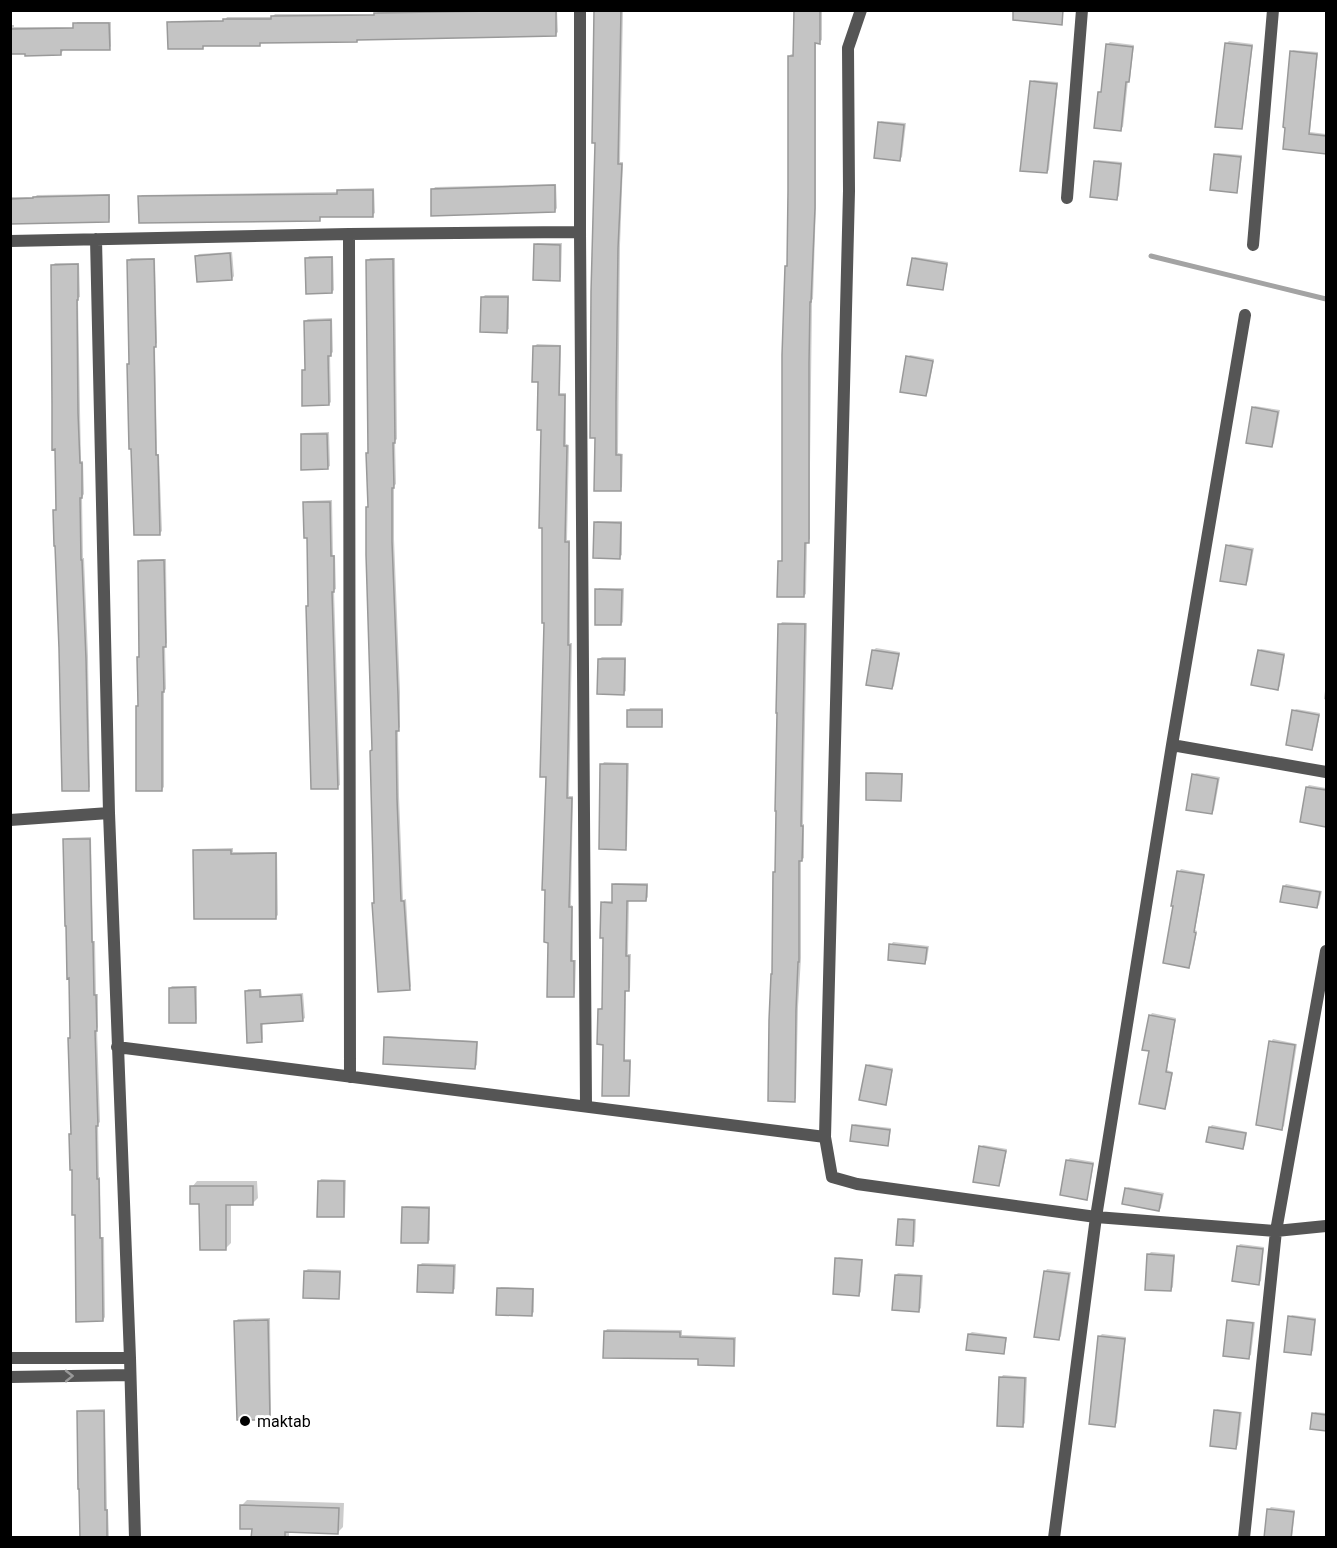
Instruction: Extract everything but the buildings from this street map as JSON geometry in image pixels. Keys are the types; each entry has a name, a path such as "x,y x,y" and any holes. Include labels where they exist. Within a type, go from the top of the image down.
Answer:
{"street":[{"path":"580,10 586,1106"},
{"path":"861,10 848,48 849,191 825,1137 832,1177 869,1186 1096,1217 1276,1231 1326,1226"},
{"path":"1066,198 1082,10"},
{"path":"1253,245 1273,10"},
{"path":"10,241 580,232"},
{"path":"349,234 350,1077"},
{"path":"96,238 109,813 135,1538"},
{"path":"1054,1538 1096,1217 1172,745 1245,315"},
{"path":"1172,745 1326,772"},
{"path":"10,820 109,813"},
{"path":"1244,1538 1276,1231 1326,951"},
{"path":"117,1047 825,1137"},
{"path":"10,1358 130,1358"},
{"path":"10,1377 130,1375"}],"waterway":[{"path":"1151,256 1326,299"}],"place":[{"name":"maktab","path":"245,1421"}]}
